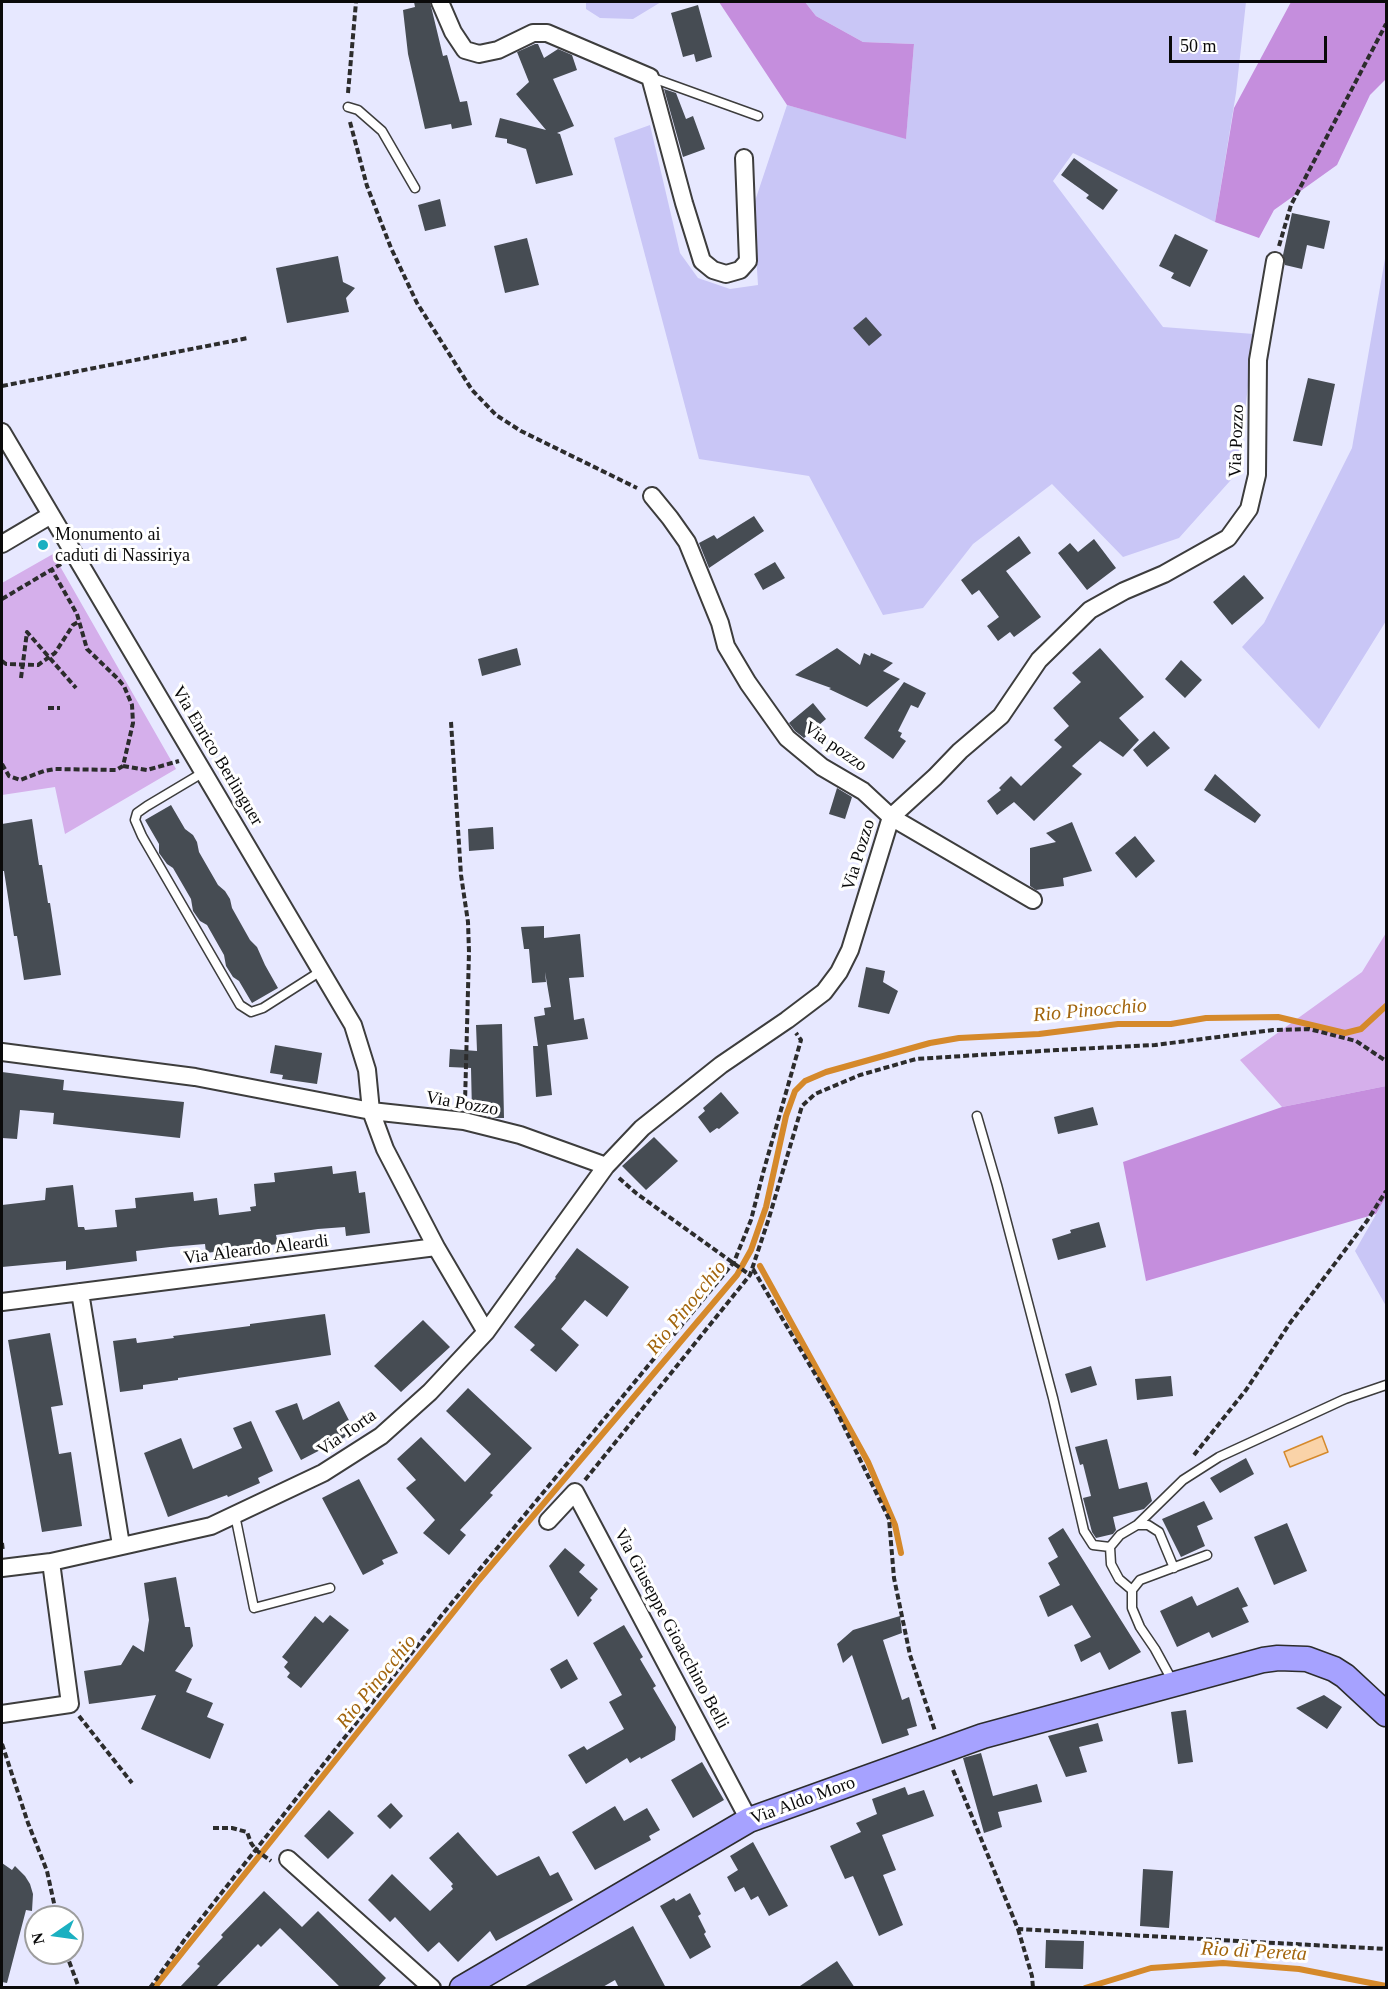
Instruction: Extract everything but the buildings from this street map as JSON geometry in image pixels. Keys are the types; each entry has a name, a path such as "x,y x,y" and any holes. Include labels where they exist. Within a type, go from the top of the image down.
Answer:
{"main road":[{"name":"Via Aldo Moro","path":"462,1988 749,1820 983,1736 1263,1660 1293,1657 1327,1666 1345,1676 1386,1714"}],"street":[{"path":"440,2 453,32 465,50 479,54 498,50 533,33 547,33 650,77 702,261 713,270 726,273 740,270 748,261 744,158"},
{"name":"Via Pozzo","path":"2,1052 195,1077 371,1111 464,1121 520,1135 606,1166 642,1128 721,1065 824,992 839,972 850,950 891,817 960,751 1001,716 1039,660 1090,610 1124,591 1164,574 1228,538 1249,509 1257,475 1258,360 1275,261"},
{"name":"Via Enrico Berlinguer","path":"2,432 354,1025 367,1070 371,1111"},
{"name":"Via pozzo","path":"652,496 687,542 720,623 726,646 747,683 787,738 822,767 863,791 891,817 1033,900"},
{"path":"2,544 51,514"},
{"path":"371,1111 385,1149 436,1247 486,1332"},
{"name":"Via Torta","path":"2,1568 51,1562 211,1526 323,1473 381,1436 430,1392 486,1332 606,1166"},
{"name":"Via Aleardo Aleardi","path":"2,1302 436,1247"},
{"path":"80,1292 121,1545"},
{"path":"548,1521 575,1492"},
{"name":"Via Giuseppe Gioacchino Belli","path":"575,1492 749,1820"},
{"path":"2,1714 70,1704 51,1562"},
{"path":"288,1858 432,1988"}],"lane":[{"path":"650,77 758,116"},
{"path":"348,107 358,110 382,131 415,188"},
{"path":"204,772 147,806 137,813 135,820 142,836 240,1005 251,1012 263,1008 321,971"},
{"path":"977,1116 1053,1398 1084,1531 1093,1545 1110,1547"},
{"path":"1174,1684 1132,1608 1131,1590 1119,1579 1111,1564 1110,1547 1120,1535 1137,1525 1179,1484 1219,1457 1345,1399 1386,1385"},
{"path":"235,1515 254,1608 330,1588"},
{"path":"1137,1525 1148,1525 1159,1532 1174,1568"},
{"path":"1131,1590 1140,1580 1153,1574 1207,1555"}],"path":[{"path":"356,2 348,107 352,130 367,186 391,248 417,303 472,390 496,415 521,431 652,496"},
{"path":"1275,261 1291,205 1386,24"},
{"path":"2,386 248,338"},
{"path":"2,599 52,570 80,621 87,649 124,686 132,705 133,723 123,766"},
{"path":"2,661 6,664 38,665 62,645 73,625 80,621"},
{"path":"21,678 27,632 76,688"},
{"path":"48,708 60,708"},
{"path":"451,722 461,875 468,922 469,952 464,1121"},
{"path":"2,764 9,776 20,780 55,769 116,770 123,766 147,770 171,764 192,754"},
{"path":"150,1988 185,1939 441,1616 735,1263 751,1220 762,1173 801,1040 787,1020"},
{"path":"575,1492 753,1269 802,1106 815,1094 860,1075 916,1059 1155,1045 1274,1030 1309,1029 1356,1041 1386,1061"},
{"path":"606,1166 636,1193 748,1273"},
{"path":"1179,1484 1186,1466 1246,1390 1290,1323 1367,1221 1386,1191"},
{"path":"753,1269 834,1406 889,1519 894,1578 910,1655 943,1750 1018,1929 1032,1976 1033,1988"},
{"path":"70,1704 132,1783"},
{"path":"2,1744 28,1823 47,1871 54,1905"},
{"path":"213,1827 247,1832 251,1843 263,1857"},
{"path":"1018,1929 1386,1949"},
{"path":"70,1965 79,1988"}],"shaded area":[{"path":"586,2 661,2 633,19 600,18 586,9"},
{"path":"719,2 805,2 816,16 863,42 914,44 906,139 787,105"},
{"path":"805,2 1246,2 1236,93 1215,222 1073,153 1053,181 1163,327 1254,334 1238,472 1179,538 1123,557 1052,484 973,544 923,608 883,615 809,476 699,459 614,138 650,125 680,253 698,278 730,289 758,285 753,207 787,105 906,138 914,44 863,42 816,16"},
{"path":"1291,2 1386,2 1386,79 1370,95 1337,165 1274,210 1259,238 1215,222 1234,108"},
{"path":"1386,253 1386,621 1319,729 1242,647 1264,623 1352,448"},
{"path":"53,554 176,769 65,834 55,787 2,795 2,583"},
{"path":"1386,933 1386,1086 1282,1107 1240,1060 1362,972"},
{"path":"1386,1086 1386,1197 1376,1214 1146,1281 1123,1162 1282,1107"},
{"path":"1386,1197 1386,1306 1355,1251"},
{"path":"1322,1436 1328,1452 1290,1467 1284,1452"}],"waterway":[{"name":"Rio Pinocchio","path":"154,1988 479,1580 737,1275 751,1250 766,1207 786,1116 795,1091 805,1081 826,1072 930,1043 959,1038 1039,1034 1118,1024 1171,1024 1206,1018 1278,1017 1345,1033 1361,1029 1386,1006"},
{"path":"760,1266 868,1462 895,1525 901,1553"},
{"name":"Rio di Pereta","path":"1085,1988 1151,1968 1223,1963 1299,1969 1386,1986"}],"place":[{"name":"Monumento ai caduti di Nassiriya","path":"43,545"}]}
